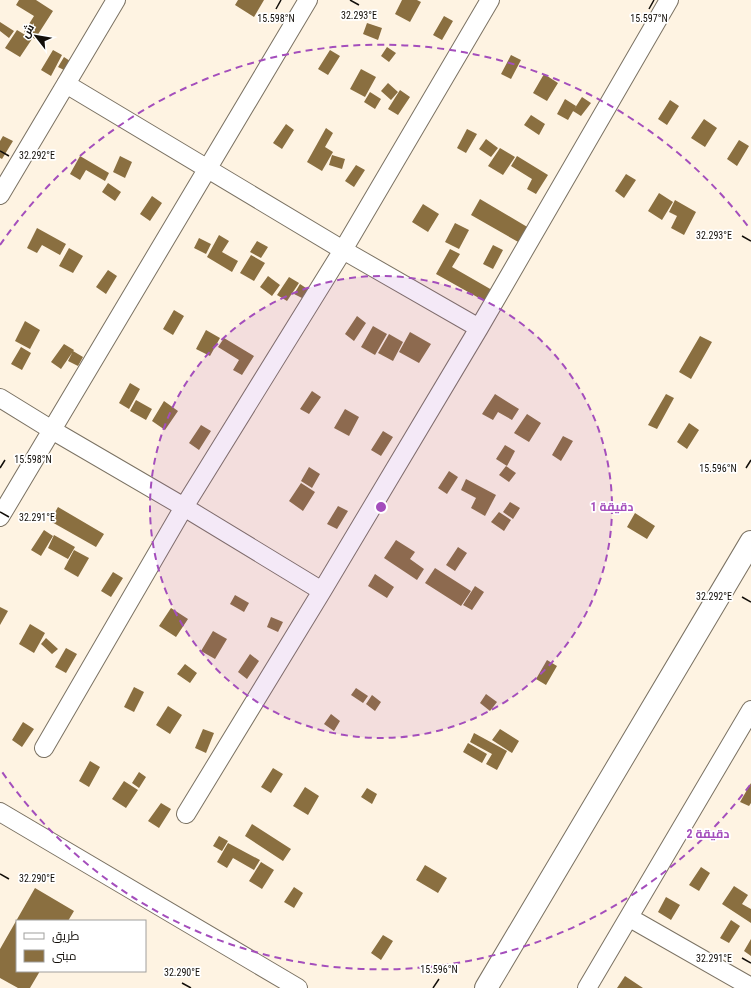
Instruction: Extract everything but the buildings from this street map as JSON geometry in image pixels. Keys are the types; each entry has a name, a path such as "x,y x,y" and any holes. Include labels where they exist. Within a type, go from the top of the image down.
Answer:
{"street":[{"path":"0,195 116,0"},
{"path":"0,517 308,0"},
{"path":"44,748 184,507 343,250 490,0"},
{"path":"186,814 322,592 669,0"},
{"path":"66,84 343,250 478,328"},
{"path":"0,398 184,507 322,592"},
{"path":"486,988 751,542"},
{"path":"587,988 630,918 751,710"},
{"path":"0,812 298,988"},
{"path":"630,918 751,987"}]}
